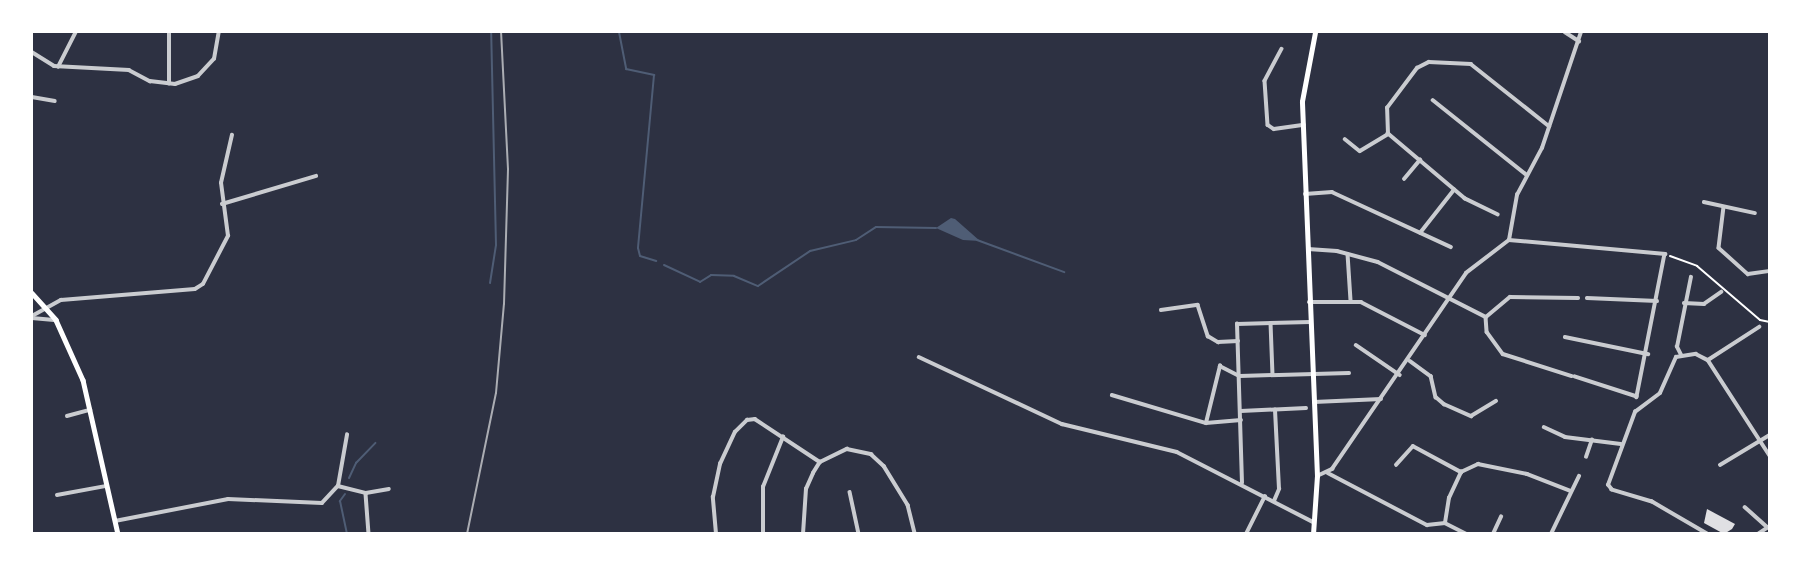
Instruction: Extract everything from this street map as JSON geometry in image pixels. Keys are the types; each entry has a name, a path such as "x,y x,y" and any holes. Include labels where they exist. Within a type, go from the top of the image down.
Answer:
{"main road":[{"path":"1312,534 1317,476 1302,101 1315,32"},
{"path":"32,293 56,320 74,356 90,410 118,534"}],"street":[{"path":"58,67 76,32"},
{"path":"169,32 169,84"},
{"path":"32,52 58,67 129,70 150,81 169,84 186,82 214,59 219,32"},
{"path":"1565,32 1579,41"},
{"path":"1509,240 1513,206 1550,126 1581,32"},
{"path":"1282,49 1265,81 1268,125 1274,129 1304,124"},
{"path":"1498,215 1454,190 1388,134 1387,108 1417,68 1429,62 1471,64 1550,126"},
{"path":"32,96 55,101"},
{"path":"1433,100 1527,175"},
{"path":"1345,139 1360,151 1388,134"},
{"path":"32,317 44,309 75,298 195,289 206,281 226,247 228,224 222,204 222,174 232,135"},
{"path":"1404,179 1420,160"},
{"path":"222,204 316,176"},
{"path":"1420,233 1454,190"},
{"path":"1306,194 1332,192 1451,247"},
{"path":"1704,202 1755,213"},
{"path":"1724,207 1719,248 1748,274 1769,271"},
{"path":"1328,474 1400,375 1466,273 1509,240 1665,254 1649,354 1637,397 1503,354 1487,332 1486,317"},
{"path":"1308,249 1349,254 1378,262 1486,317"},
{"path":"1349,254 1351,301"},
{"path":"1681,355 1677,347 1691,277"},
{"path":"1684,303 1704,303 1721,292"},
{"path":"1486,317 1510,297 1578,298"},
{"path":"1587,298 1657,301"},
{"path":"1308,302 1351,301 1424,335"},
{"path":"1161,310 1198,306 1208,336 1218,342 1238,341"},
{"path":"32,317 56,320"},
{"path":"1242,483 1237,324 1310,322"},
{"path":"1271,323 1273,375"},
{"path":"1708,360 1759,327"},
{"path":"1565,337 1649,354"},
{"path":"1356,345 1400,375"},
{"path":"1707,534 1652,502 1610,489 1609,477 1621,444 1642,405 1660,393 1673,360 1681,355 1696,354 1708,360 1769,456"},
{"path":"919,357 1062,424 1095,435 1132,438 1157,445 1242,483 1313,522"},
{"path":"1409,360 1431,376 1436,397 1444,404 1471,416 1496,401"},
{"path":"1206,423 1220,366 1240,376 1349,373"},
{"path":"1112,395 1206,423 1241,420"},
{"path":"1314,402 1382,399"},
{"path":"1241,411 1306,408"},
{"path":"67,416 90,410"},
{"path":"1274,501 1279,489 1275,410"},
{"path":"716,534 713,497 720,464 735,432 747,419 755,419 820,462"},
{"path":"1544,427 1565,437 1621,444"},
{"path":"115,521 228,499 317,504 332,496 338,486 347,435"},
{"path":"1720,465 1769,435"},
{"path":"763,534 763,486 783,438"},
{"path":"1586,457 1592,440"},
{"path":"1396,465 1413,446 1461,472 1486,464 1571,491"},
{"path":"803,534 806,489 820,462 847,449 871,454 897,484 915,534"},
{"path":"1446,523 1449,498 1461,472"},
{"path":"1317,476 1328,474 1427,525 1446,523 1467,534"},
{"path":"1551,534 1578,476"},
{"path":"57,495 107,486"},
{"path":"338,486 366,493 388,489"},
{"path":"850,492 859,534"},
{"path":"366,493 369,534"},
{"path":"1246,534 1265,496"},
{"path":"1745,507 1768,527 1758,534"},
{"path":"1493,534 1501,517"}],"path":[{"path":"1665,254 1697,266 1753,314 1769,323"}],"water":[{"path":"951,218 980,241 963,240 936,228"}],"building":[{"path":"1707,509 1735,524 1732,529 1724,534 1704,523"}],"waterway":[{"path":"490,283 496,245 491,32"},
{"path":"619,32 626,69 654,75 638,248 640,256 656,261"},
{"path":"664,265 700,282 711,275 734,276 758,286 810,251 856,240 876,227 936,228"},
{"path":"977,240 1064,272"},
{"path":"349,478 356,463 375,443"},
{"path":"345,494 340,501 347,534"}],"tram line":[{"path":"467,534 496,393 504,304 508,169 501,32"}]}
